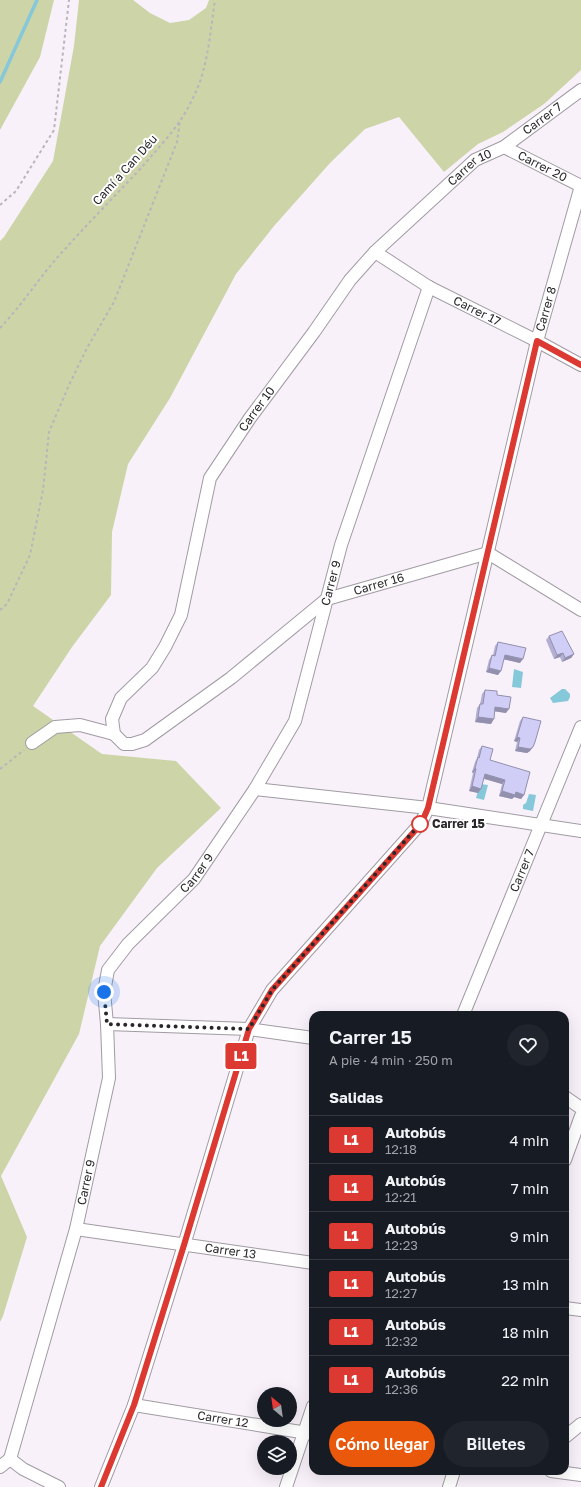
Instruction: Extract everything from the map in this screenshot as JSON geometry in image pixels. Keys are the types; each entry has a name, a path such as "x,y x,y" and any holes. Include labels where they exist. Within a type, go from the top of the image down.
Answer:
{"street":[{"name":"Carrer 7","path":"504,147 581,90"},
{"name":"Carrer 20","path":"504,147 581,186"},
{"name":"Carrer 10","path":"114,734 112,719 121,698 152,668 181,615 210,478 250,418 314,332 350,280 375,252 475,160 504,147"},
{"name":"Carrer 8","path":"101,1487 134,1405 249,1029 272,990 421,824 428,808 537,341 581,186"},
{"name":"Carrer 17","path":"375,252 429,287 537,341 581,365"},
{"name":"Carrer 9","path":"10,1459 76,1230 109,1078 104,992 108,970 128,944 194,879 255,789 295,721 341,545 429,287"},
{"name":"Carrer 16","path":"114,734 124,744 132,744 144,740 231,678 327,599 488,553"},
{"path":"488,553 581,610"},
{"path":"32,743 55,727 80,725 114,734"},
{"name":"Carrer 7","path":"465,1011 581,727"},
{"path":"255,789 428,808 581,831"},
{"path":"107,1024 249,1029 309,1037"},
{"path":"569,1100 581,1108"},
{"path":"569,1149 581,1116"},
{"name":"Carrer 13","path":"76,1230 309,1262"},
{"name":"Carrer 12","path":"134,1405 309,1433"},
{"path":"569,1434 581,1424"},
{"path":"286,1487 309,1433"},
{"path":"0,1467 10,1459 23,1469 59,1487"},
{"path":"569,1473 581,1475"},
{"path":"449,1487 453,1475"}],"path":[{"path":"0,205 16,191 54,130 69,0"},
{"name":"Camí a Can Déu","path":"0,328 53,262 160,147 180,120 192,101 200,81 206,59 215,0"},
{"path":"0,610 7,604 30,555 43,490 49,432 87,348 114,302 177,142 180,120"},
{"path":"0,769 32,743"}],"green space":[{"path":"0,0 54,0 40,57 0,130"},
{"path":"79,0 133,0 150,13 170,23 189,20 206,8 209,0 581,0 581,70 544,104 503,132 478,144 444,172 399,117 365,129 330,163 274,226 236,274 170,398 128,464 112,532 111,595 72,647 33,706 102,754 176,761 221,808 157,868 100,946 79,1034 1,1176 27,1237 0,1322 0,241 53,161 74,46"}],"water":[{"path":"514,669 523,672 521,688 512,687"},
{"path":"562,689 565,689 570,694 568,701 553,703 550,698"},
{"path":"480,784 488,785 484,800 476,798"},
{"path":"529,794 536,795 533,811 523,809 523,805 526,803"}],"building":[{"path":"562,631 574,654 565,658 563,653 557,655 549,636"},
{"path":"498,642 526,648 523,659 505,655 501,671 489,668 492,655 495,656"},
{"path":"485,690 497,691 497,695 511,697 509,709 495,707 494,719 478,717 480,704 483,704"},
{"path":"523,717 541,721 535,742 533,747 530,749 518,747 520,738 517,737"},
{"path":"482,746 493,749 490,760 530,772 524,795 516,792 515,795 502,791 505,780 485,774 481,789 472,786 475,768"}],"waterway":[{"path":"0,82 37,0"}],"bus line":[{"name":"L1","path":"101,1487 134,1405 249,1029 272,990 421,824 428,808 537,341 581,365"}],"place":[{"name":"Carrer 15","path":"420,824"}],"route":[{"path":"104,992 107,1024 249,1029 272,990 420,824"}]}
